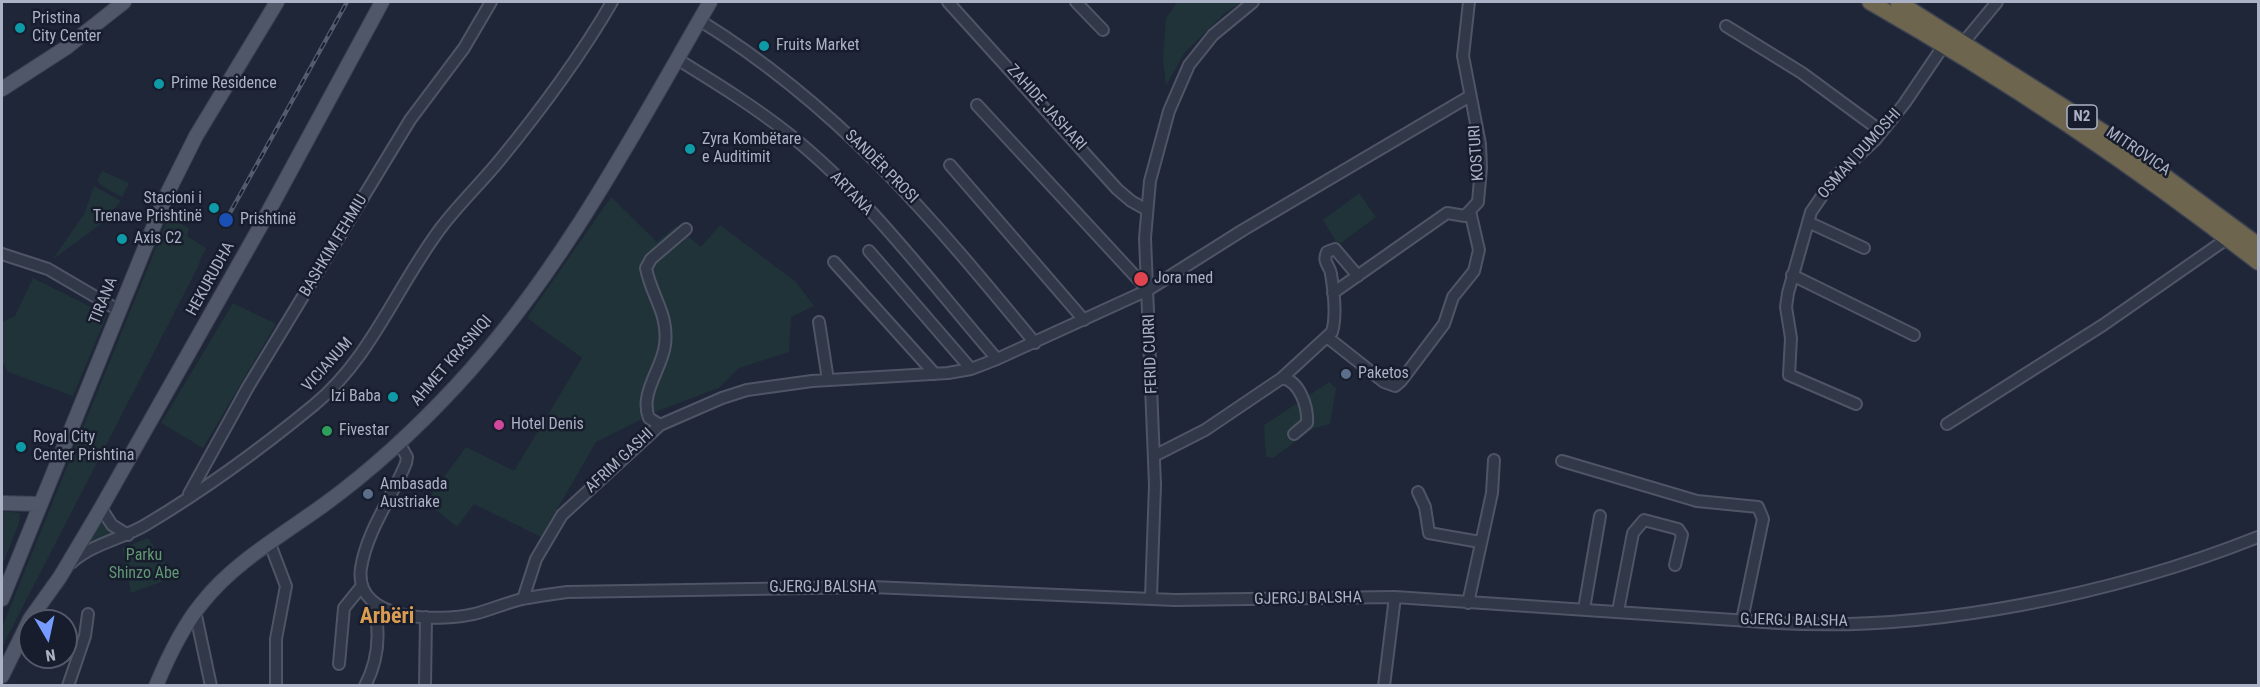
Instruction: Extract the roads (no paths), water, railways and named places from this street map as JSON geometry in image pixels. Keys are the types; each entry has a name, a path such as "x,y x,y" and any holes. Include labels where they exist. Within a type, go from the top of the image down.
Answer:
{"highway":[{"name":"MITROVICA","path":"1870,2 1944,45 2171,196 2259,262"},
{"name":"MITROVICA","path":"1898,2 2113,138 2259,245"}],"main road":[{"path":"2,89 67,47 124,2"},
{"path":"262,27 273,2"},
{"name":"TIRANA","path":"2,598 118,310 186,155 279,2"},
{"name":"HEKURUDHA","path":"60,577 265,218 382,2"},
{"name":"AHMET KRASNIQI","path":"156,686 195,612 226,578 348,487 399,443 467,374 559,252 641,122 710,2"},
{"path":"2,503 40,504"},
{"name":"VICIANUM","path":"2,676 30,619 60,577"}],"street":[{"name":"BASHKIM FEHMIU","path":"187,498 248,387 400,137 464,48 491,2"},
{"name":"VICIANUM","path":"60,577 88,550 128,535 187,498 291,424 341,379 372,340 431,240 514,142 578,57 612,2"},
{"name":"ZAHIDE JASHARI","path":"948,2 1117,189 1131,201 1147,210"},
{"path":"1076,2 1103,30"},
{"name":"FERID CURRI","path":"1151,597 1154,456 1148,290 1147,210 1150,181 1159,143 1189,65 1213,35 1253,2"},
{"name":"KOSTURI","path":"1469,2 1463,56 1480,144 1481,168 1478,202 1470,211"},
{"path":"1964,42 1997,2"},
{"name":"SANDËR PROSI","path":"699,20 770,66 853,137 899,182 1035,343"},
{"path":"1726,26 1802,73 1874,126 1885,128"},
{"name":"OSMAN DUMOSHI","path":"1856,404 1789,375 1791,338 1786,307 1792,275 1808,222 1825,188 1885,128 1944,45"},
{"name":"ARTANA","path":"677,59 746,103 812,155 888,232 997,359"},
{"path":"660,425 734,393 828,380 935,374 971,369 997,359 1148,290 1243,230 1470,96"},
{"path":"977,105 1148,290"},
{"path":"950,165 1084,320"},
{"path":"1333,293 1447,213 1465,216 1470,211"},
{"path":"1327,337 1384,382 1395,386 1401,381 1444,324 1452,297 1474,271 1479,250 1470,211"},
{"path":"1808,222 1864,248"},
{"name":"AFRIM GASHI","path":"524,599 536,559 562,515 660,425 649,418 647,406 651,384 663,357 665,326 663,309 646,268 651,259 686,230"},
{"path":"1947,424 2103,325 2228,238"},
{"path":"1154,456 1205,430 1282,378 1309,350 1327,337 1334,325 1330,270 1324,262 1327,252 1332,248 1335,249 1358,276"},
{"path":"869,251 971,369"},
{"path":"2,254 48,269 118,310"},
{"path":"834,262 935,374"},
{"path":"1792,275 1914,335"},
{"path":"819,322 828,380"},
{"path":"1282,378 1294,384 1304,400 1307,423 1294,434"},
{"path":"365,686 374,663 379,634 373,603 362,586 361,567 366,549 406,463 407,457 399,443"},
{"path":"1468,603 1492,493 1494,460"},
{"path":"1562,461 1697,501 1758,507 1763,519 1742,620"},
{"path":"1418,492 1425,507 1429,533 1480,542"},
{"path":"101,508 112,525 128,535"},
{"path":"1584,609 1600,516"},
{"path":"1618,611 1633,533 1644,520 1678,530 1682,535 1675,565"},
{"name":"GJERGJ BALSHA","path":"373,603 383,609 426,617 472,614 524,599 585,592 838,587 1151,597 1175,600 1395,597 1742,620 1829,623 1909,619 2000,608 2137,577 2194,561 2259,537"},
{"path":"270,544 286,586 276,639 276,686"},
{"path":"339,664 344,608 348,600 362,586"},
{"path":"1384,686 1395,597"},
{"path":"195,612 211,686"},
{"path":"68,686 83,643 88,614"},
{"path":"425,686 426,617"}],"railway":[{"path":"226,220 347,2"}],"place":[{"name":"Pristina City Center","path":"20,28"},
{"name":"Fruits Market","path":"764,46"},
{"name":"Prime Residence","path":"159,84"},
{"name":"Zyra Kombëtare e Auditimit","path":"690,149"},
{"name":"Stacioni i Trenave Prishtinë","path":"214,208"},
{"name":"Prishtinë","path":"226,220"},
{"name":"Axis C2","path":"122,239"},
{"name":"Jora med","path":"1141,279"},
{"name":"Paketos","path":"1346,374"},
{"name":"Izi Baba","path":"393,397"},
{"name":"Hotel Denis","path":"499,425"},
{"name":"Fivestar","path":"327,431"},
{"name":"Royal City Center Prishtina","path":"21,447"},
{"name":"Ambasada Austriake","path":"368,494"}],"district":[{"name":"Arbëri","path":"387,617"}],"park label":[{"name":"Parku Shinzo Abe","path":"144,565"}]}
